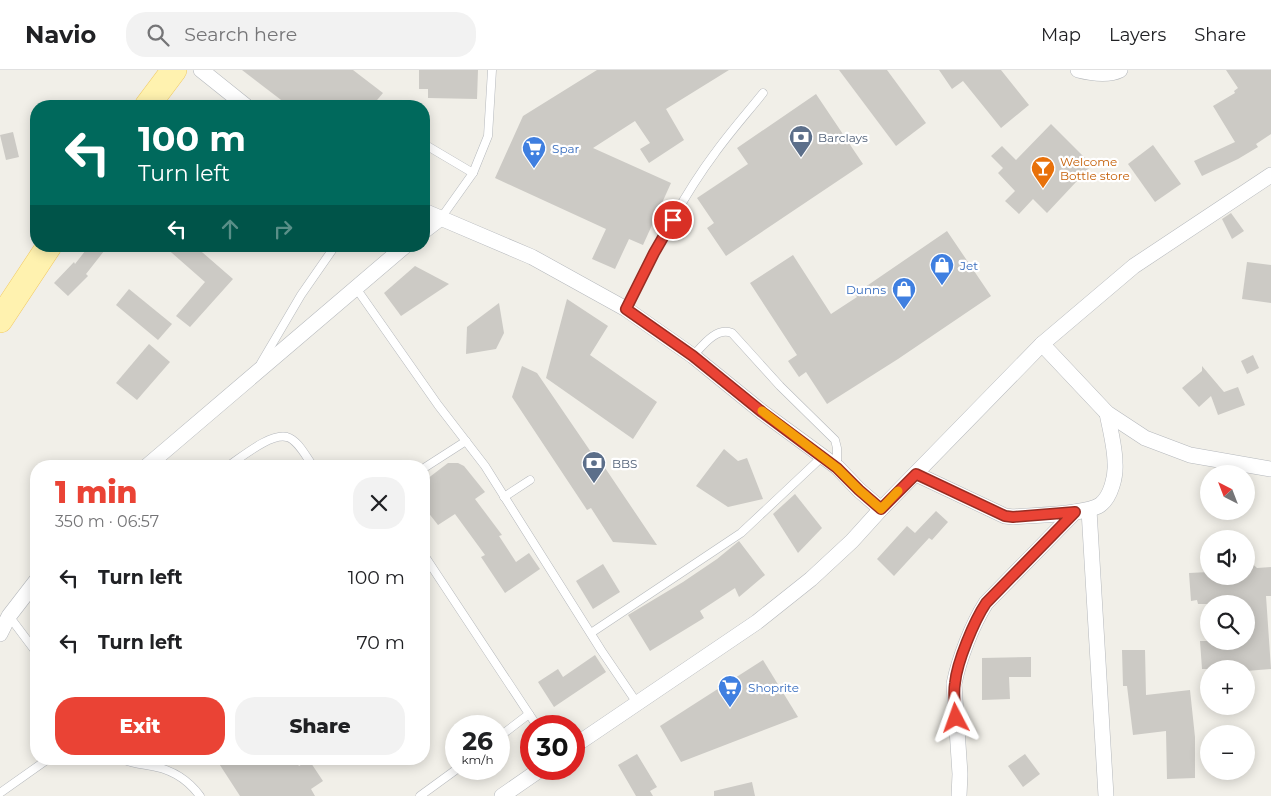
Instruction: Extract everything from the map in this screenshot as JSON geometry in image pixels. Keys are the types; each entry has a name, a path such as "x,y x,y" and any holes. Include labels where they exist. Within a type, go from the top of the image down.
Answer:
{"main road":[{"path":"152,100 174,70"},
{"path":"0,320 45,252"}],"street":[{"path":"201,70 238,100"},
{"path":"1078,70 1090,73 1120,70"},
{"path":"585,738 757,622 825,566 852,541 1042,344 1134,266 1271,175"},
{"path":"430,213 532,257 626,309 693,356 822,456 881,509"},
{"path":"430,226 441,218"},
{"path":"155,460 398,252"},
{"path":"1042,344 1107,413 1145,438 1190,455 1271,469"},
{"path":"916,474 1005,516 1013,517 1082,511 1100,505 1107,498 1113,480 1116,463 1107,413"},
{"path":"958,796 960,774 954,684 957,671 979,614 990,599 1082,511"},
{"path":"1082,511 1106,796"},
{"path":"0,634 9,616 30,589"},
{"path":"502,796 525,780"}],"lane":[{"path":"441,218 472,173 488,136 492,70"},
{"path":"626,309 654,253 692,187 714,153 763,94"},
{"path":"430,148 472,173"},
{"path":"255,374 301,295 331,252"},
{"path":"356,288 438,405 485,466 637,703"},
{"path":"693,356 719,332 726,331 732,333 780,386 836,440 837,468"},
{"path":"237,460 265,441 278,437 288,437 308,460"},
{"path":"430,464 466,441"},
{"path":"591,633 741,533 822,456"},
{"path":"504,497 530,480"},
{"path":"430,564 529,714 510,729"},
{"path":"9,616 30,644"},
{"path":"0,793 40,765"},
{"path":"146,765 179,774 200,796"},
{"path":"420,796 445,778"}],"building":[{"path":"242,70 353,70 383,93 377,100 281,100"},
{"path":"419,70 478,70 477,99 428,98 428,89 419,89"},
{"path":"597,70 729,70 666,109 684,140 649,163 640,149 650,143 635,121 593,148 671,183 643,245 629,239 615,269 592,259 606,229 495,178 523,116"},
{"path":"839,70 887,70 926,123 896,146"},
{"path":"939,70 1001,70 1029,105 1001,128 963,81 952,89"},
{"path":"1226,70 1271,70 1271,134 1256,144 1258,147 1202,176 1194,161 1235,142 1213,106 1235,93 1234,91 1238,88"},
{"path":"816,94 863,164 726,256 707,228 714,223 697,198 748,164 737,148"},
{"path":"1051,124 1092,165 1047,213 1033,199 1019,214 1005,201 1015,191 998,173 1003,168 991,156 1002,146 1016,160"},
{"path":"13,132 19,157 6,160 0,135"},
{"path":"1153,145 1181,184 1155,202 1128,164"},
{"path":"1231,213 1244,231 1232,239 1222,219"},
{"path":"947,231 991,296 827,404 806,372 799,377 788,361 797,355 750,283 793,255 831,314 857,297 855,294"},
{"path":"84,252 103,252 86,274 88,276 68,296 54,283 74,262 75,264"},
{"path":"171,252 202,252 233,279 190,327 176,316 205,282"},
{"path":"1247,262 1271,265 1271,303 1242,299"},
{"path":"415,266 449,284 401,316 384,293"},
{"path":"129,289 172,324 158,340 116,305"},
{"path":"567,299 608,326 590,355 657,402 633,439 546,378"},
{"path":"499,303 504,333 496,349 466,354 467,327"},
{"path":"149,344 170,362 137,400 116,383"},
{"path":"1253,355 1259,368 1247,374 1241,361"},
{"path":"522,366 537,373 593,455 595,453 657,545 613,542 591,508 587,510 512,397"},
{"path":"1202,366 1224,392 1238,387 1245,405 1218,415 1211,396 1199,407 1182,388 1202,371"},
{"path":"724,449 738,461 747,458 763,499 728,507 696,486"},
{"path":"448,463 458,463 464,466 485,492 475,499 502,535 499,536 516,562 529,553 540,569 505,593 481,557 485,555 455,514 438,525 430,515 430,477"},
{"path":"795,494 822,528 798,553 773,514"},
{"path":"936,511 948,522 932,540 929,538 894,576 877,559 907,526 915,533"},
{"path":"739,541 765,575 739,597 735,588 700,611 704,618 650,651 628,615 683,582 717,559"},
{"path":"603,564 620,592 593,609 576,581"},
{"path":"1255,566 1257,568 1271,567 1271,596 1266,596 1271,669 1255,670 1255,660 1201,660 1201,650 1255,650 1255,595 1200,595 1200,604 1198,604 1197,600 1191,601 1189,573 1200,572 1200,585 1255,585"},
{"path":"1122,650 1145,650 1146,695 1190,690 1195,737 1195,778 1167,779 1166,731 1133,735 1127,686 1123,686"},
{"path":"595,655 606,672 554,707 538,682 558,669 563,677"},
{"path":"1031,657 1031,677 1009,677 1010,699 982,700 982,658"},
{"path":"763,660 798,717 681,762 660,726"},
{"path":"637,754 657,787 650,791 653,796 636,796 618,765"},
{"path":"1025,754 1040,774 1023,787 1008,766"},
{"path":"220,765 312,765 323,781 311,789 315,796 240,796"},
{"path":"752,782 755,796 714,796 714,791"}],"slow traffic":[{"path":"762,411 837,468 881,509 898,491"}],"place":[{"name":"Barclays","path":"801,158"},
{"name":"Spar","path":"534,169"},
{"name":"Welcome Bottle store","path":"1043,189"},
{"name":"Jet","path":"942,286"},
{"name":"Dunns","path":"904,310"},
{"name":"BBS","path":"594,484"},
{"name":"Shoprite","path":"730,708"}],"route":[{"path":"673,220 626,309 693,356 762,412 837,468 881,509 916,474 1005,516 1075,512 986,603 979,614 957,671 954,684 956,718"}]}
